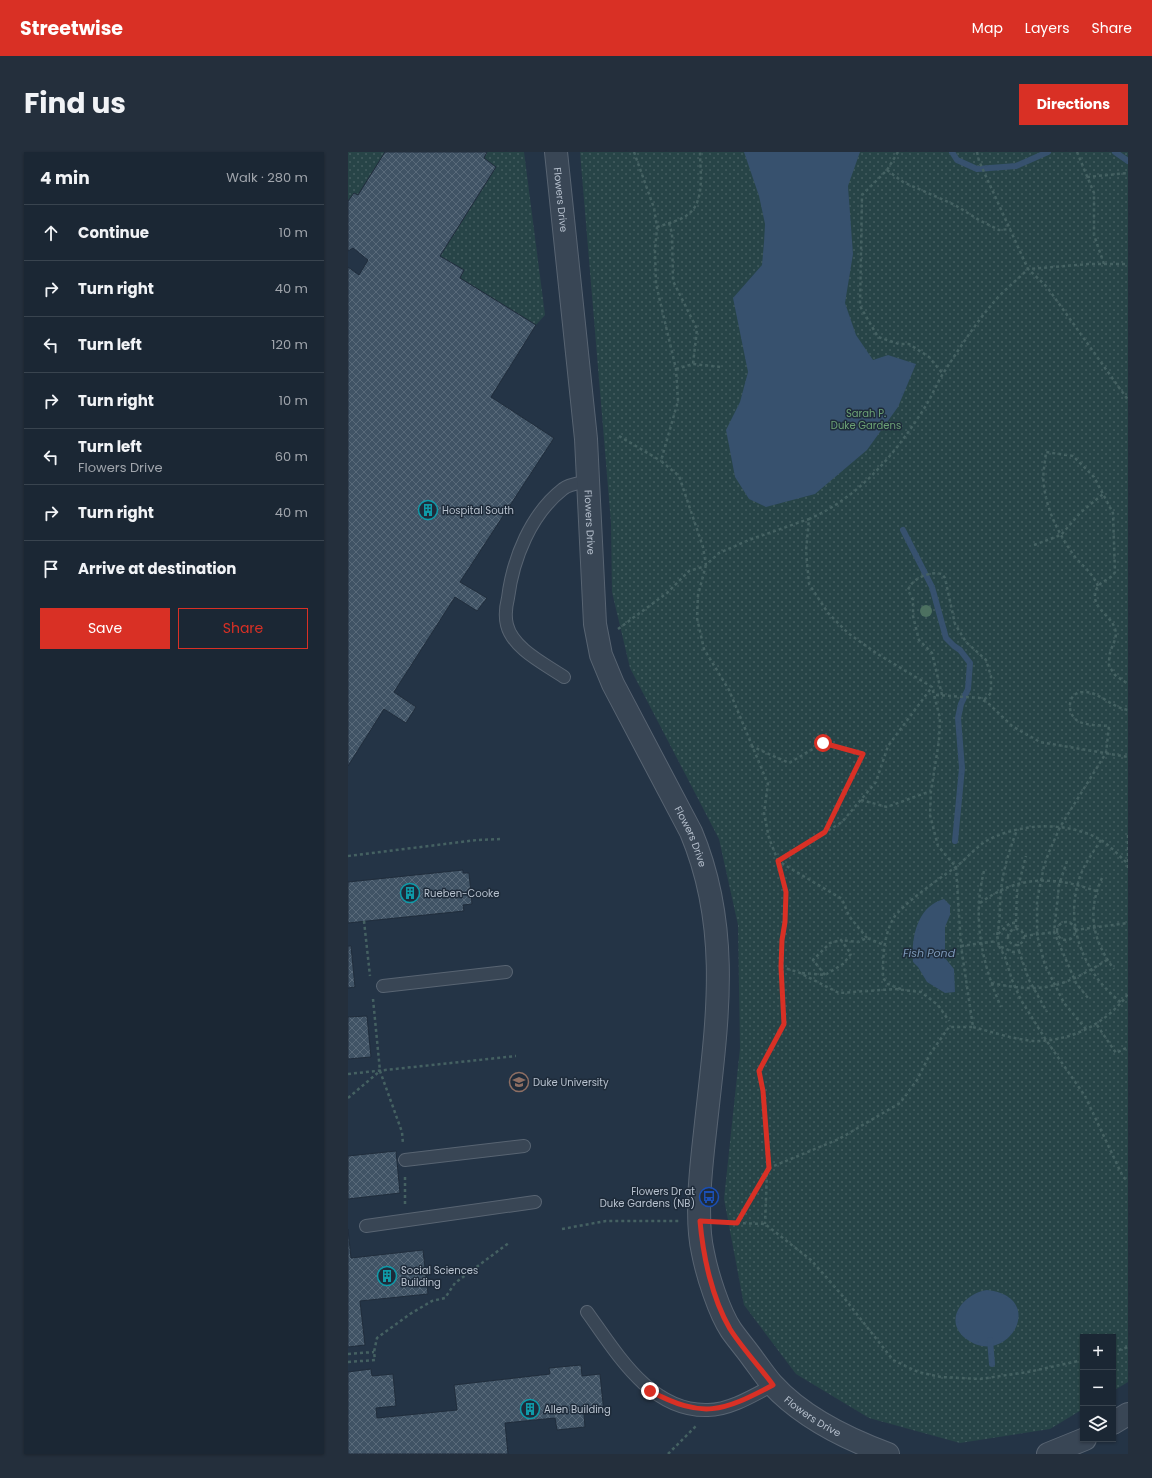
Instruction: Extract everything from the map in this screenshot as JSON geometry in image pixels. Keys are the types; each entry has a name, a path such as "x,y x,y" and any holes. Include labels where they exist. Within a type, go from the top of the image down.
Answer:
{"street":[{"name":"Flowers Drive","path":"556,152 589,481 595,624 601,655 613,684 691,832 708,879 715,913 719,969 718,1007 702,1153 700,1221 702,1252 720,1308 730,1329 773,1385 801,1409 836,1431 888,1454"},
{"path":"1116,1421 1128,1414"},
{"path":"1048,1454 1080,1441"}],"lane":[{"path":"564,677 528,652 514,640 507,625 506,608 516,560 533,523 548,503 564,487 589,481"},
{"path":"383,986 506,972"},
{"path":"405,1160 524,1146"},
{"path":"366,1226 535,1202"},
{"path":"587,1312 624,1363 650,1391 684,1407 708,1410 741,1402 773,1385"}],"path":[{"path":"634,152 654,208 657,227 655,251 656,284 676,369 678,401 661,461"},
{"path":"657,227 686,216 696,207 700,192 700,152"},
{"path":"898,152 887,170 862,194 860,306 878,337 899,344 909,344 929,357 943,374"},
{"path":"977,152 979,161 1028,269 1047,287 1128,400"},
{"path":"1077,152 1094,194 1094,235 1104,264"},
{"path":"887,170 904,182 955,206 999,230 1011,229"},
{"path":"1087,177 1128,173"},
{"path":"669,223 672,234 673,281 697,329 693,364"},
{"path":"616,630 667,593 689,571 706,565 719,553 749,540 809,519 824,512 852,493 875,472 899,446 926,406 943,374 993,303 1028,269 1128,264"},
{"path":"676,369 693,364 721,367"},
{"path":"619,436 661,461 679,476 703,547 706,565 698,595 697,618 704,648 729,690 768,784 764,813 769,838 778,861 786,892 781,967 784,1024 759,1071 763,1091 769,1168 765,1224"},
{"path":"1098,586 1089,570 1076,558 1061,534 1050,511 1044,485 1046,452 1073,456 1094,477 1113,513 1116,566 1112,577 1098,586 1094,595 1096,604 1115,628 1116,637 1110,653 1109,666 1116,675 1128,684"},
{"path":"1034,545 1061,534 1080,513 1102,494"},
{"path":"809,519 806,550 809,584 828,613 853,637 876,653 932,687 936,695 940,718 939,741 931,791 930,815 938,846 956,866 960,946 973,1027"},
{"path":"942,695 932,653 919,640 913,616 913,600 908,590 914,581 937,573 942,574 955,624 966,642 986,660 991,676 991,693 983,700"},
{"path":"778,861 842,822 876,782 888,746 932,687"},
{"path":"1086,1029 1064,1003 1045,965 1037,934 1037,901 1049,852 1060,828 1106,753 1109,726 1087,724 1078,721 1072,715 1070,701 1074,695 1085,691 1092,693 1121,709 1128,710"},
{"path":"936,695 980,698 1012,726 1040,742 1128,757"},
{"path":"751,746 789,762 823,743 863,754 825,832"},
{"path":"861,800 887,807 931,791"},
{"path":"901,989 888,984 883,978 884,945 893,918 932,884 988,840 1017,830 1050,826 1072,829 1101,840 1127,863"},
{"path":"1017,830 1003,871 1000,922 997,941 1005,957 1015,986 1046,1040 1085,1096 1123,1177 1128,1181"},
{"path":"1128,835 1128,871"},
{"path":"348,856 477,840 501,839"},
{"path":"1101,840 1085,865 1078,884 1075,914 1076,930 1081,948 1090,970 1102,986 1122,1003"},
{"path":"1016,928 1018,885 1026,856"},
{"path":"778,861 842,899 849,916 867,938 884,945"},
{"path":"1067,861 1060,881 1056,932 1074,979 1088,998"},
{"path":"984,871 979,903 980,943 991,983 1001,1007"},
{"path":"1102,878 1096,891 1092,916 1098,939 1107,960 1114,969"},
{"path":"979,903 1001,891 1018,885 1041,880 1078,884 1096,891"},
{"path":"364,921 370,976"},
{"path":"997,935 1010,923 1016,922"},
{"path":"1056,932 1061,924 1065,923 1071,924 1076,930"},
{"path":"1076,930 1128,923"},
{"path":"1016,928 1022,931 1024,936 1022,942 1012,944 1007,938 1009,932 1016,928"},
{"path":"1056,932 1060,937 1069,940 1076,930"},
{"path":"1024,936 1056,932"},
{"path":"825,975 813,960 830,943 841,940 858,942 867,938"},
{"path":"799,973 825,975 843,964 851,954 841,940"},
{"path":"960,946 997,941"},
{"path":"1018,944 1019,951 1032,987 1047,1012"},
{"path":"999,946 1013,952 1019,951"},
{"path":"991,983 1032,987 1055,986 1074,979 1107,960"},
{"path":"781,967 799,973 839,993 901,989 921,992 938,1005 949,1021"},
{"path":"372,992 380,1071 402,1132 405,1160 405,1220"},
{"path":"737,1223 769,1168 839,1139 900,1104 917,1080 930,1054 950,1027 973,1027 1035,1041 1060,1038 1097,1025 1122,1003 1128,994"},
{"path":"1125,998 1128,1002"},
{"path":"1097,1025 1116,1053 1128,1046"},
{"path":"348,1074 516,1056"},
{"path":"348,1098 380,1071"},
{"path":"562,1229 606,1221 700,1221 765,1224 811,1260 841,1294 893,1360 918,1372 941,1377 980,1379 1028,1372 1080,1361"},
{"path":"348,1362 375,1360 374,1352 377,1338 410,1314 432,1301 445,1298 455,1283 510,1242"},
{"path":"1116,1351 1128,1347"},
{"path":"348,1354 374,1352"},
{"path":"668,1454 694,1429"}],"green space":[{"path":"348,152 385,152 358,195 348,204"},
{"path":"487,152 524,152 545,315 536,325 460,278 464,270 440,256 496,167 484,158"},
{"name":"Sarah P. Duke Gardens","path":"580,152 1128,152 1128,1382 1116,1389 1116,1334 1080,1334 1080,1411 1050,1429 960,1443 869,1418 796,1374 744,1305 724,1199 740,1048 738,925 719,839 630,668 612,592 611,523"}],"water":[{"path":"744,152 860,152 848,186 853,254 845,303 856,335 873,360 888,355 916,364 898,407 867,450 815,494 766,507 749,499 735,477 726,430 740,402 748,372 733,298 762,265 764,242 765,224 759,196"},
{"name":"Fish Pond","path":"944,899 950,905 950,915 945,927 945,958 954,969 955,992 945,993 927,982 918,967 913,962 913,943 918,924 927,908"},
{"path":"987,1290 1006,1295 1016,1305 1019,1317 1015,1329 1007,1339 995,1345 980,1346 965,1338 958,1331 956,1315 964,1301 979,1292"}],"building":[{"name":"Hospital South","path":"385,152 487,152 484,158 496,167 440,256 464,270 460,278 536,325 491,397 554,438 460,582 487,598 477,611 455,597 394,692 416,707 406,723 384,709 348,766 348,267 359,275 368,260 353,248 348,251 348,201 354,193 358,195"},
{"name":"Rueben-Cooke","path":"463,870 463,873 469,873 472,904 463,905 464,911 348,923 348,882"},
{"path":"348,946 351,946 355,987 348,988"},
{"path":"367,1016 371,1057 348,1059 348,1017"},
{"path":"396,1151 400,1193 348,1199 348,1156"},
{"name":"Social Sciences Building","path":"348,1229 351,1258 423,1250 428,1294 360,1301 365,1345 348,1347"},
{"name":"Allen Building","path":"581,1365 582,1376 600,1374 604,1413 584,1414 585,1427 557,1430 555,1418 505,1423 508,1454 348,1454 348,1372 371,1369 372,1376 393,1374 396,1406 376,1408 377,1418 457,1410 454,1385 550,1374 549,1368"}],"waterway":[{"path":"952,152 957,160 977,169 1016,166 1048,152"},
{"path":"1115,152 1128,161"},
{"path":"903,530 932,587 946,638 960,650 970,663 968,689 961,704 958,718 962,768 955,841"},
{"path":"990,1340 992,1364"}],"place":[{"name":"Hospital South","path":"428,510"},
{"name":"Rueben-Cooke","path":"410,893"},
{"name":"Duke University","path":"519,1082"},
{"name":"Flowers Dr at Duke Gardens (NB)","path":"709,1197"},
{"name":"Social Sciences Building","path":"387,1276"},
{"name":"Allen Building","path":"530,1409"}],"route":[{"path":"650,1391 666,1400 684,1407 708,1410 741,1402 773,1385 730,1329 720,1308 702,1252 700,1221 737,1223 769,1168 763,1091 759,1071 784,1024 781,967 786,892 778,861 825,832 863,754 823,743"}]}
